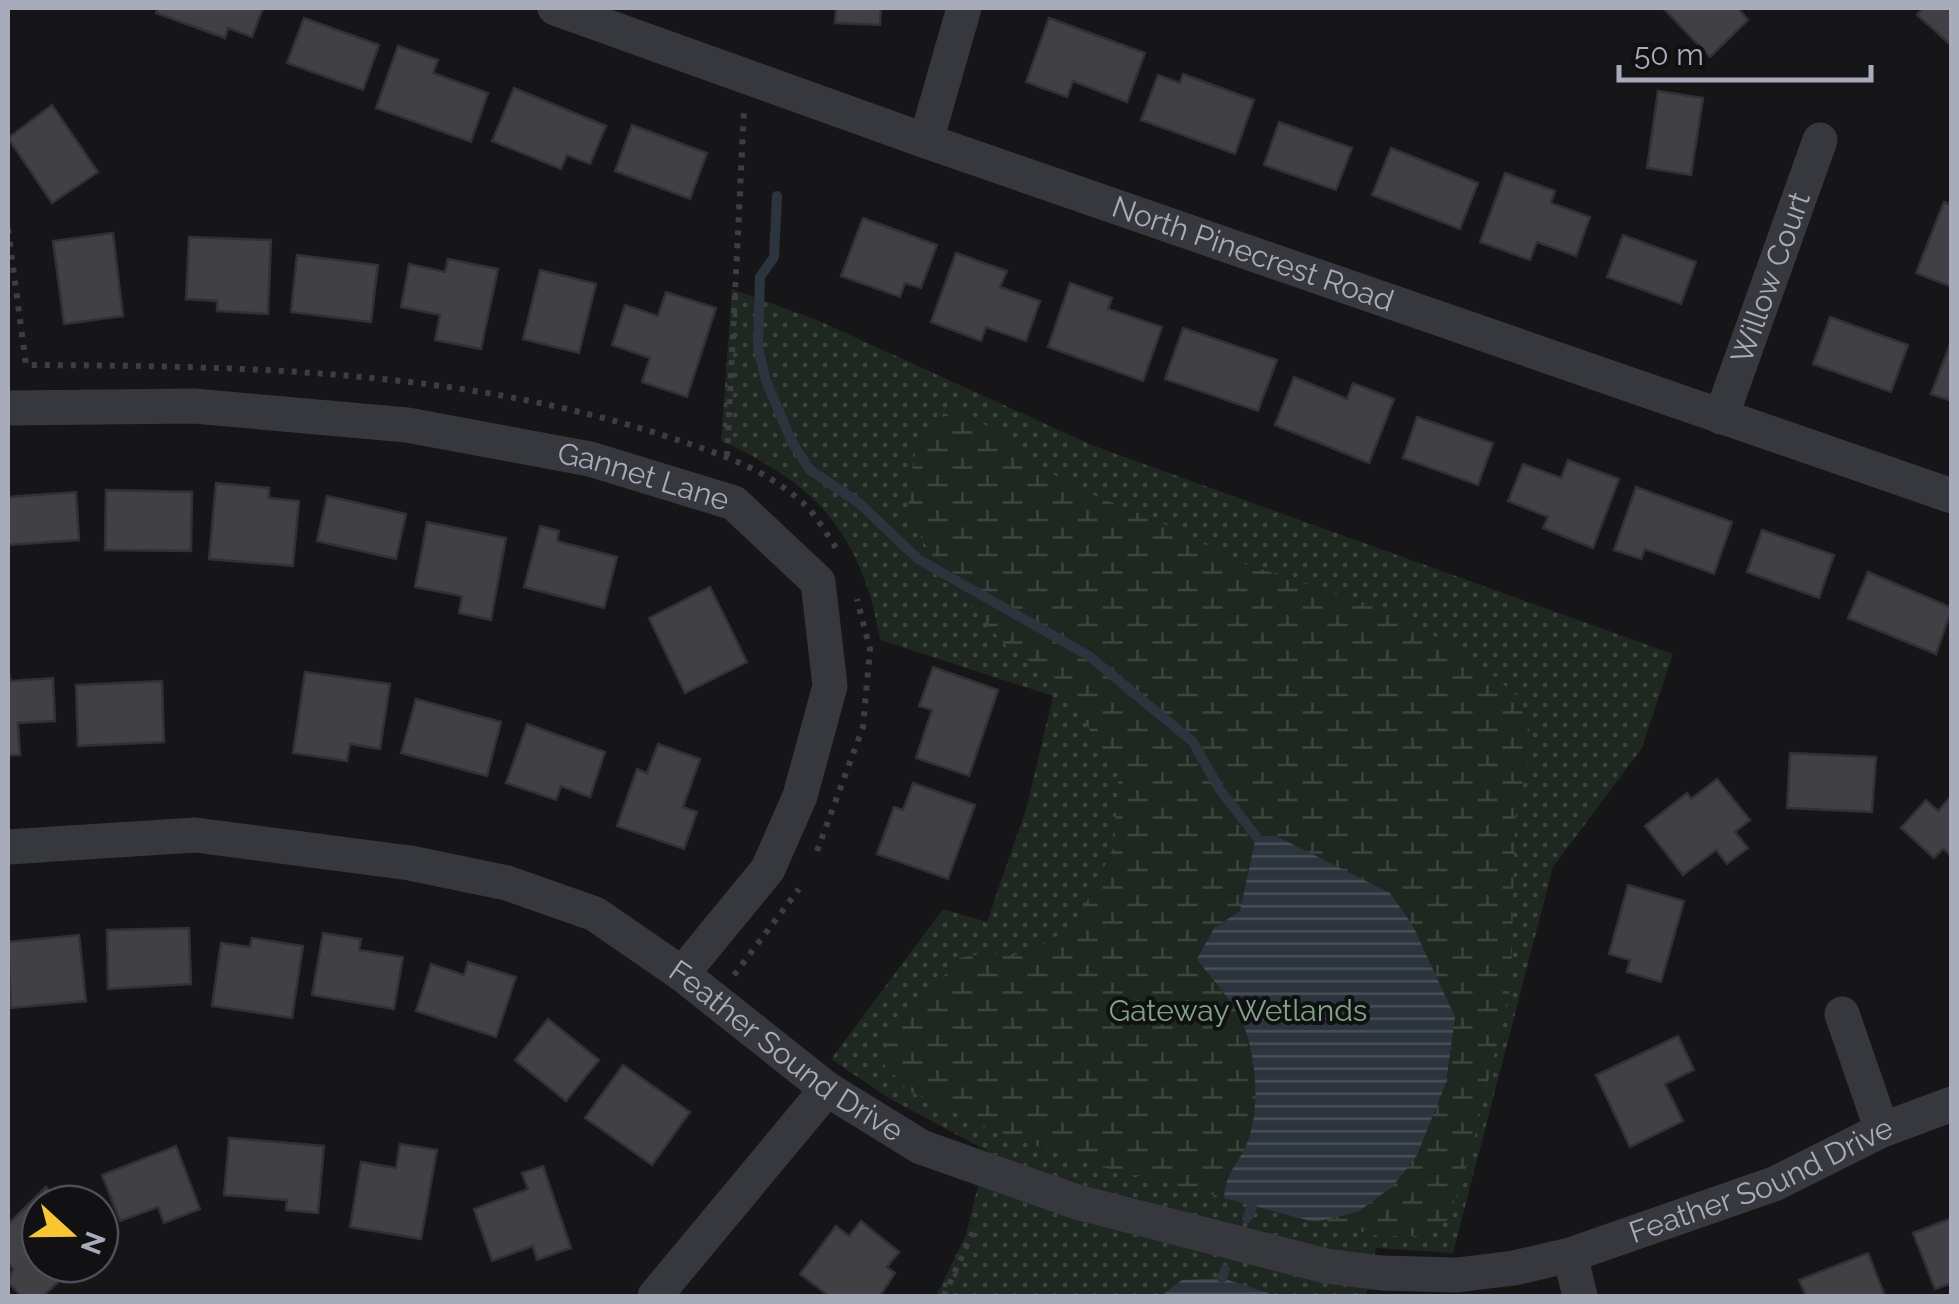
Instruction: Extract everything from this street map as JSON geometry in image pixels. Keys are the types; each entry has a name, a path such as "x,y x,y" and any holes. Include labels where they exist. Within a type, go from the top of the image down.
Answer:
{"street":[{"name":"North Pinecrest Road","path":"555,8 926,141 1952,496"},
{"path":"926,141 964,8"},
{"name":"Willow Court","path":"1721,417 1820,140"},
{"name":"Gannet Lane","path":"8,408 194,406 407,425 590,459 734,504 818,582 830,686 800,796 768,868 682,974"},
{"name":"Feather Sound Drive","path":"8,848 195,835 410,863 508,883 595,914 682,974 827,1089 920,1146 974,1168 1112,1212 1326,1266 1381,1274 1456,1275 1514,1268 1570,1255 1774,1184 1882,1130 1952,1104"},
{"path":"1842,1014 1882,1130"},
{"path":"655,1296 827,1089"},
{"path":"1570,1255 1580,1296"}],"path":[{"path":"727,456 744,74"},
{"path":"8,229 26,365 238,366 402,379 523,398 603,417 727,456 762,472 805,504 848,566"},
{"path":"811,863 832,818 863,727 870,648 853,583"},
{"path":"713,998 797,893 804,878"},
{"path":"944,1296 976,1226"}],"green space":[{"name":"Gateway Wetlands","path":"732,289 817,320 1094,446 1673,654 1642,748 1553,867 1453,1253 1376,1248 1366,1296 936,1296 965,1237 987,1151 887,1097 831,1059 943,909 987,922 1027,806 1053,696 880,640 861,571 830,517 784,475 721,441"},
{"name":"Gateway Wetlands","path":"944,413 969,413 1067,484 1162,523 1242,563 1401,615 1482,666 1521,699 1533,743 1515,820 1511,985 1470,1156 1448,1220 1419,1236 1378,1236 1098,1166 1006,1136 909,1091 880,1060 896,1029 960,958 984,953 1027,955 1076,923 1114,847 1119,773 1052,674 1007,647 958,592 922,540 907,498 915,454"}],"shaded area":[{"path":"1256,836 1276,836 1390,893 1413,926 1455,1017 1446,1083 1417,1155 1393,1186 1358,1212 1315,1222 1224,1198 1229,1176 1250,1136 1255,1103 1254,1068 1238,1013 1197,959 1214,928 1240,911"},
{"path":"1222,1278 1277,1296 1161,1296 1182,1280"}],"building":[{"path":"158,8 263,8 252,37 228,28 225,38 156,13"},
{"path":"836,8 881,8 880,25 835,23"},
{"path":"1663,8 1738,8 1748,20 1710,57"},
{"path":"1923,8 1952,8 1952,46 1917,15"},
{"path":"304,18 379,45 363,90 287,63"},
{"path":"1049,18 1145,53 1127,102 1073,81 1067,97 1026,82"},
{"path":"398,46 438,60 433,73 488,93 471,142 376,108"},
{"path":"1183,74 1254,100 1235,154 1141,120 1158,75 1180,83"},
{"path":"514,88 606,126 590,164 567,155 561,169 492,141"},
{"path":"1658,91 1703,98 1691,175 1647,168"},
{"path":"52,105 98,172 52,203 8,138"},
{"path":"1279,122 1352,148 1336,190 1264,165"},
{"path":"632,125 707,153 690,199 615,171"},
{"path":"1391,148 1478,183 1460,229 1372,195"},
{"path":"1505,173 1555,191 1551,203 1590,217 1576,256 1537,242 1530,260 1480,242"},
{"path":"1944,202 1952,205 1952,287 1916,273"},
{"path":"863,218 937,245 921,288 905,283 900,297 841,276"},
{"path":"113,233 123,316 64,324 53,241"},
{"path":"1623,235 1696,262 1681,304 1607,277"},
{"path":"189,237 271,240 268,314 217,311 217,301 186,299"},
{"path":"956,253 1007,271 1000,287 1040,301 1026,341 986,327 981,341 931,322"},
{"path":"297,255 378,265 371,322 291,312"},
{"path":"448,259 498,269 481,349 435,340 440,315 401,307 409,264 445,272"},
{"path":"540,270 596,284 579,353 523,339"},
{"path":"1070,283 1112,298 1108,309 1162,327 1143,381 1048,347"},
{"path":"666,292 716,308 687,397 642,382 650,358 612,345 625,305 658,316"},
{"path":"1830,317 1908,345 1891,392 1813,364"},
{"path":"1183,328 1277,360 1258,411 1165,379"},
{"path":"1952,339 1952,401 1931,394"},
{"path":"1294,377 1347,399 1353,383 1394,399 1369,463 1275,425"},
{"path":"1417,417 1493,443 1478,485 1403,458"},
{"path":"1568,460 1619,479 1593,548 1543,528 1548,517 1508,501 1523,464 1561,478"},
{"path":"216,483 269,488 269,498 299,501 293,566 209,559"},
{"path":"1636,487 1732,522 1714,574 1645,549 1641,559 1614,550"},
{"path":"106,490 192,492 191,551 105,550"},
{"path":"76,492 79,540 8,545 8,497"},
{"path":"327,496 406,514 396,559 317,541"},
{"path":"427,522 506,538 491,620 459,613 462,596 415,587"},
{"path":"540,526 559,531 557,541 617,557 604,608 524,587"},
{"path":"1762,530 1834,555 1819,598 1747,572"},
{"path":"1868,572 1952,608 1936,654 1848,618"},
{"path":"710,587 747,662 685,693 649,618"},
{"path":"933,667 998,690 969,776 916,758 932,710 919,706"},
{"path":"8,672 11,681 53,678 55,721 18,723 20,755 8,755"},
{"path":"305,672 390,684 380,749 350,744 347,761 293,753"},
{"path":"162,681 164,742 78,746 76,685"},
{"path":"416,699 501,722 487,776 401,753"},
{"path":"527,724 605,752 590,797 561,786 556,800 506,783"},
{"path":"658,744 700,759 683,807 697,812 684,849 617,826 637,769 647,773"},
{"path":"1790,753 1876,757 1872,812 1787,808"},
{"path":"1717,779 1750,820 1735,832 1748,848 1727,864 1716,850 1683,875 1645,826 1687,793 1691,799"},
{"path":"913,783 975,805 948,879 877,854 894,807 903,810"},
{"path":"1952,795 1952,856 1943,849 1934,858 1901,828 1926,800 1938,811"},
{"path":"1628,885 1684,901 1661,982 1627,972 1630,960 1609,954"},
{"path":"189,928 191,984 108,989 107,930"},
{"path":"323,933 361,939 359,950 403,957 394,1009 312,995"},
{"path":"79,935 86,1001 11,1008 8,942"},
{"path":"252,938 303,946 292,1018 212,1006 221,943 250,947"},
{"path":"468,962 516,977 496,1037 416,1011 431,964 464,975"},
{"path":"548,1019 599,1060 566,1101 515,1060"},
{"path":"1678,1036 1694,1070 1665,1084 1683,1121 1630,1147 1596,1075"},
{"path":"623,1065 690,1112 652,1165 585,1118"},
{"path":"229,1138 324,1146 318,1213 286,1210 287,1200 224,1195"},
{"path":"400,1144 437,1150 421,1239 350,1227 361,1162 396,1168"},
{"path":"176,1146 200,1209 164,1223 158,1207 120,1221 120,1184 106,1184 102,1175"},
{"path":"543,1166 571,1248 537,1260 533,1246 492,1261 474,1209 528,1189 522,1173"},
{"path":"20,1212 20,1284 56,1284 43,1296 21,1296 8,1282 13,1269 8,1263 8,1224"},
{"path":"1952,1218 1952,1283 1935,1289 1913,1233"},
{"path":"861,1221 899,1252 887,1267 895,1273 880,1296 829,1296 800,1274 836,1226 849,1236"},
{"path":"1868,1253 1885,1296 1806,1296 1799,1280"}],"waterway":[{"path":"777,196 774,257 760,277 758,347 766,381 792,442 810,470 859,503 918,559 1089,656 1193,742 1220,790 1256,836"},
{"path":"1247,1218 1252,1207"},
{"path":"1222,1278 1225,1270"}]}
